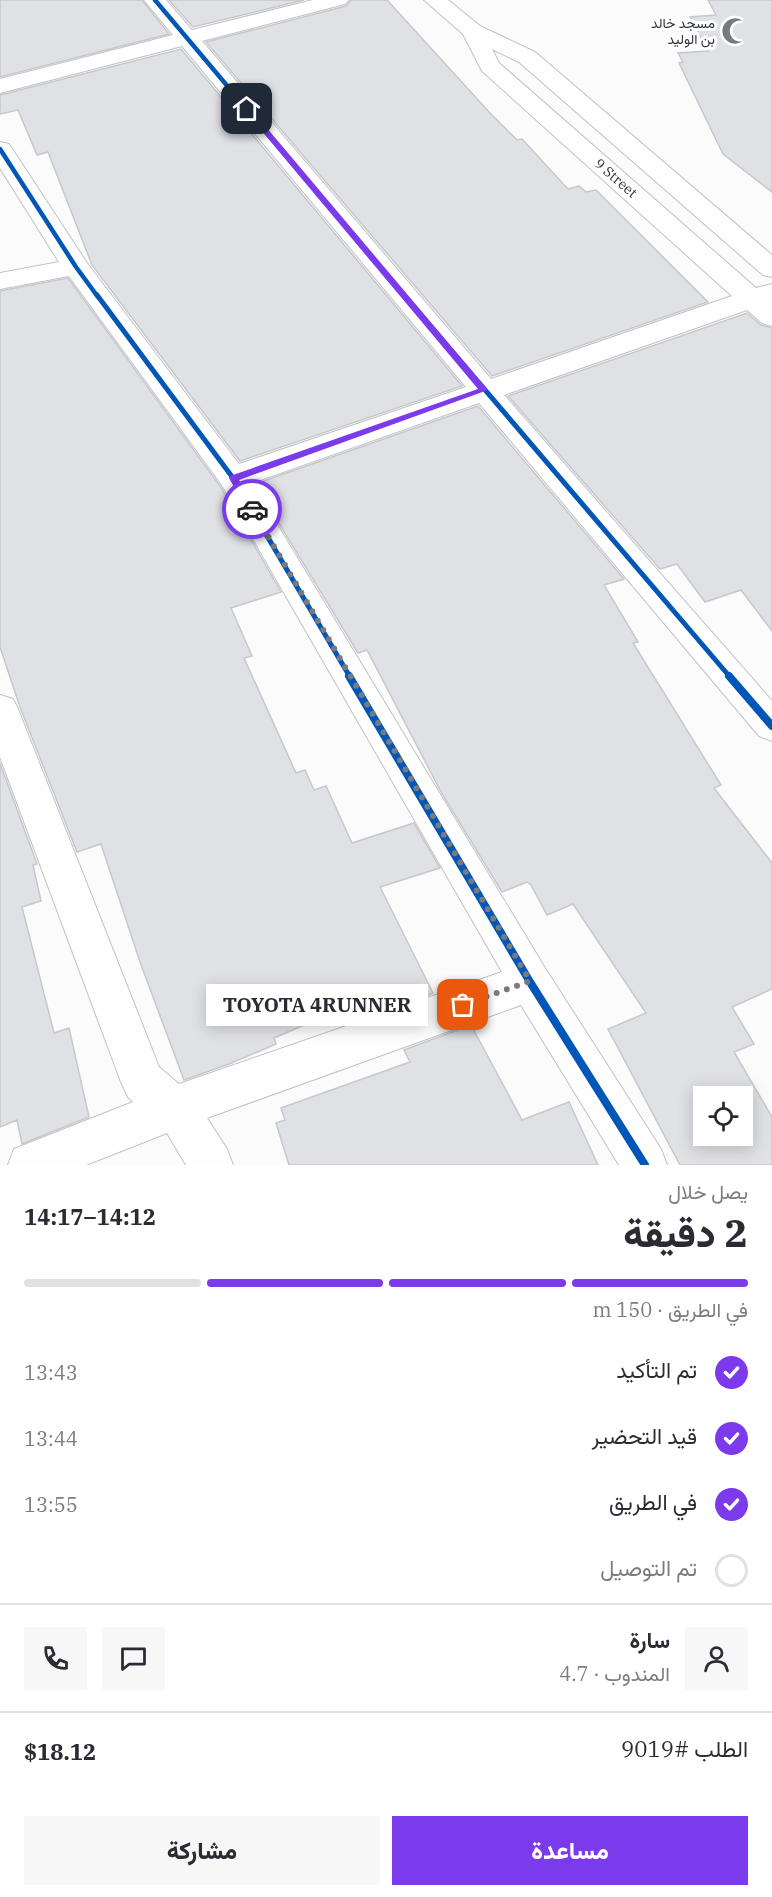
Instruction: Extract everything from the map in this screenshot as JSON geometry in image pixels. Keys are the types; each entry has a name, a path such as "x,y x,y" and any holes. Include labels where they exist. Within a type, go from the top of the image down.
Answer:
{"street":[{"path":"155,0 484,390 772,726"},
{"path":"0,86 338,0"},
{"name":"9 Street","path":"435,0 472,31 527,57 772,269"},
{"name":"9 Street","path":"472,31 490,66 766,302"},
{"path":"0,149 76,267 234,478 530,981 645,1165"},
{"path":"0,280 76,267"},
{"path":"234,478 484,390 766,302"},
{"path":"0,709 143,1082 157,1095 176,1107 211,1165"},
{"path":"30,1165 176,1107 530,981"}],"building":[{"path":"0,0 142,0 169,34 0,77"},
{"path":"169,0 304,0 193,27"},
{"path":"351,0 387,0 490,113 517,140 522,139 568,189 579,186 586,192 596,190 708,302 492,376 206,42 346,6"},
{"path":"708,0 772,0 772,192 723,154 679,63 683,62 678,53 708,51 690,17 716,15"},
{"path":"181,49 462,386 240,461 92,265 48,152 37,155 18,110 0,114 0,95"},
{"path":"68,278 220,486 281,592 231,608 252,656 244,658 296,773 305,770 314,790 326,786 352,843 414,823 440,868 380,887 433,993 385,1010 377,994 274,1038 276,1044 184,1080 140,962 101,844 77,852 20,707 0,647 0,291"},
{"path":"747,313 761,325 772,328 772,631 741,590 705,602 677,564 660,569 508,396"},
{"path":"478,406 624,579 604,585 638,642 633,643 721,785 714,788 772,863 772,989 732,1007 754,1044 734,1052 772,1117 772,1165 680,1165 608,1029 646,1013 573,904 547,915 531,885 527,882 502,892 441,792 367,650 358,653 255,484"},
{"path":"0,763 37,864 33,865 41,901 22,907 54,1033 69,1028 89,1117 22,1144 17,1120 0,1127"},
{"path":"471,1025 522,1120 569,1102 598,1165 289,1165 276,1123 285,1120 281,1108 410,1062 404,1050"}],"cycle path":[{"path":"155,0 484,390 772,726"},
{"path":"0,149 76,267 233,478 530,982 645,1165"}],"way so far":[{"path":"252,509 530,981 463,1005"}],"place":[{"name":"مسجد خالد بن الوليد","path":"735,31"},
{"name":"TOYOTA 4RUNNER","path":"463,1005"}],"route":[{"path":"247,109 484,390 234,478 252,509"}]}
